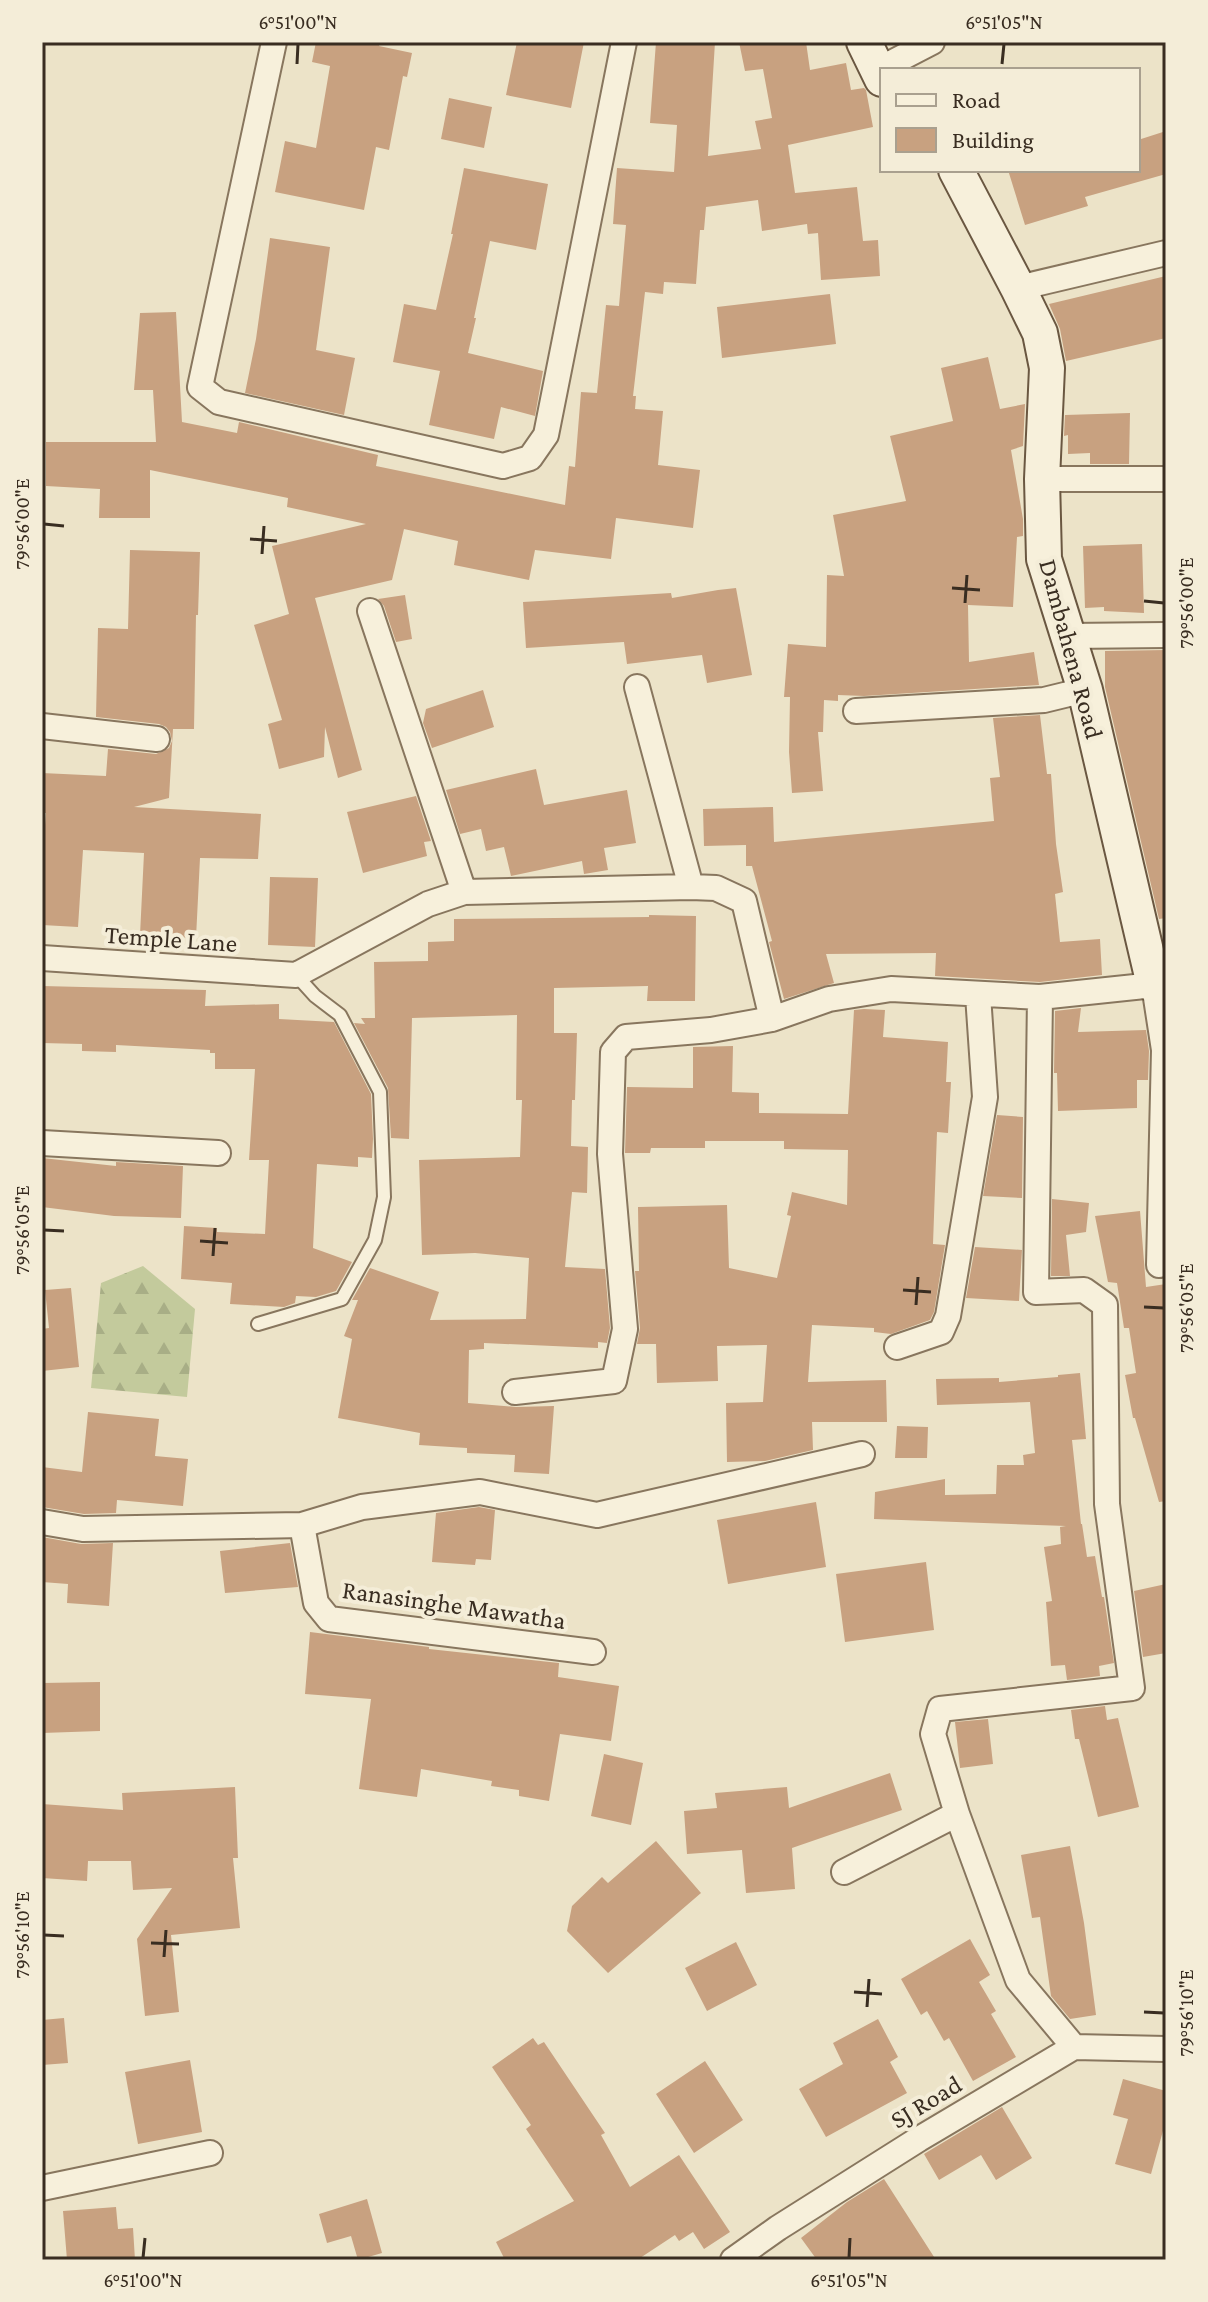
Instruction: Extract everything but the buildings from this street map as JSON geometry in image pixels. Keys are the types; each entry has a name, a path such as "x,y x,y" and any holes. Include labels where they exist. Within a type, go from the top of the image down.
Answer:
{"street":[{"path":"274,42 200,387 219,402 503,466 530,458 546,435 624,42"},
{"path":"874,64 932,42"},
{"name":"Dambahena Road","path":"957,172 1040,333 1047,368 1042,479 1044,559 1085,690 1160,988"},
{"path":"1018,288 1166,253"},
{"path":"1042,479 1166,479"},
{"path":"370,611 464,892"},
{"path":"1068,636 1166,635"},
{"path":"637,687 691,887"},
{"path":"856,711 1044,700 1085,690"},
{"path":"42,726 157,739"},
{"path":"296,975 428,904 464,892 716,888 744,901 772,1019"},
{"name":"Temple Lane","path":"42,958 296,975"},
{"path":"515,1392 614,1381 625,1329 610,1154 613,1052 626,1037 711,1030 772,1019 829,999 891,989 1040,997 1160,988 1164,1050 1159,1265"},
{"path":"897,1347 941,1332 948,1316 985,1097 978,995"},
{"path":"1040,997 1036,1292 1084,1290 1105,1305 1107,1504 1132,1688 940,1709 933,1734 957,1814 1018,1980 1074,2047 1166,2049"},
{"path":"42,1143 218,1153"},
{"path":"42,1522 83,1529 302,1525 362,1507 480,1492 597,1515 862,1454"},
{"name":"Ranasinghe Mawatha","path":"302,1525 316,1603 329,1619 593,1652"},
{"path":"844,1872 957,1814"},
{"name":"SJ Road","path":"733,2260 919,2139 1074,2047"},
{"path":"42,2188 210,2153"}],"lane":[{"path":"258,1324 342,1299 375,1240 384,1197 380,1092 340,1015 315,996 296,975"}],"green space":[{"path":"143,1266 195,1309 187,1397 91,1388 101,1283"}]}
